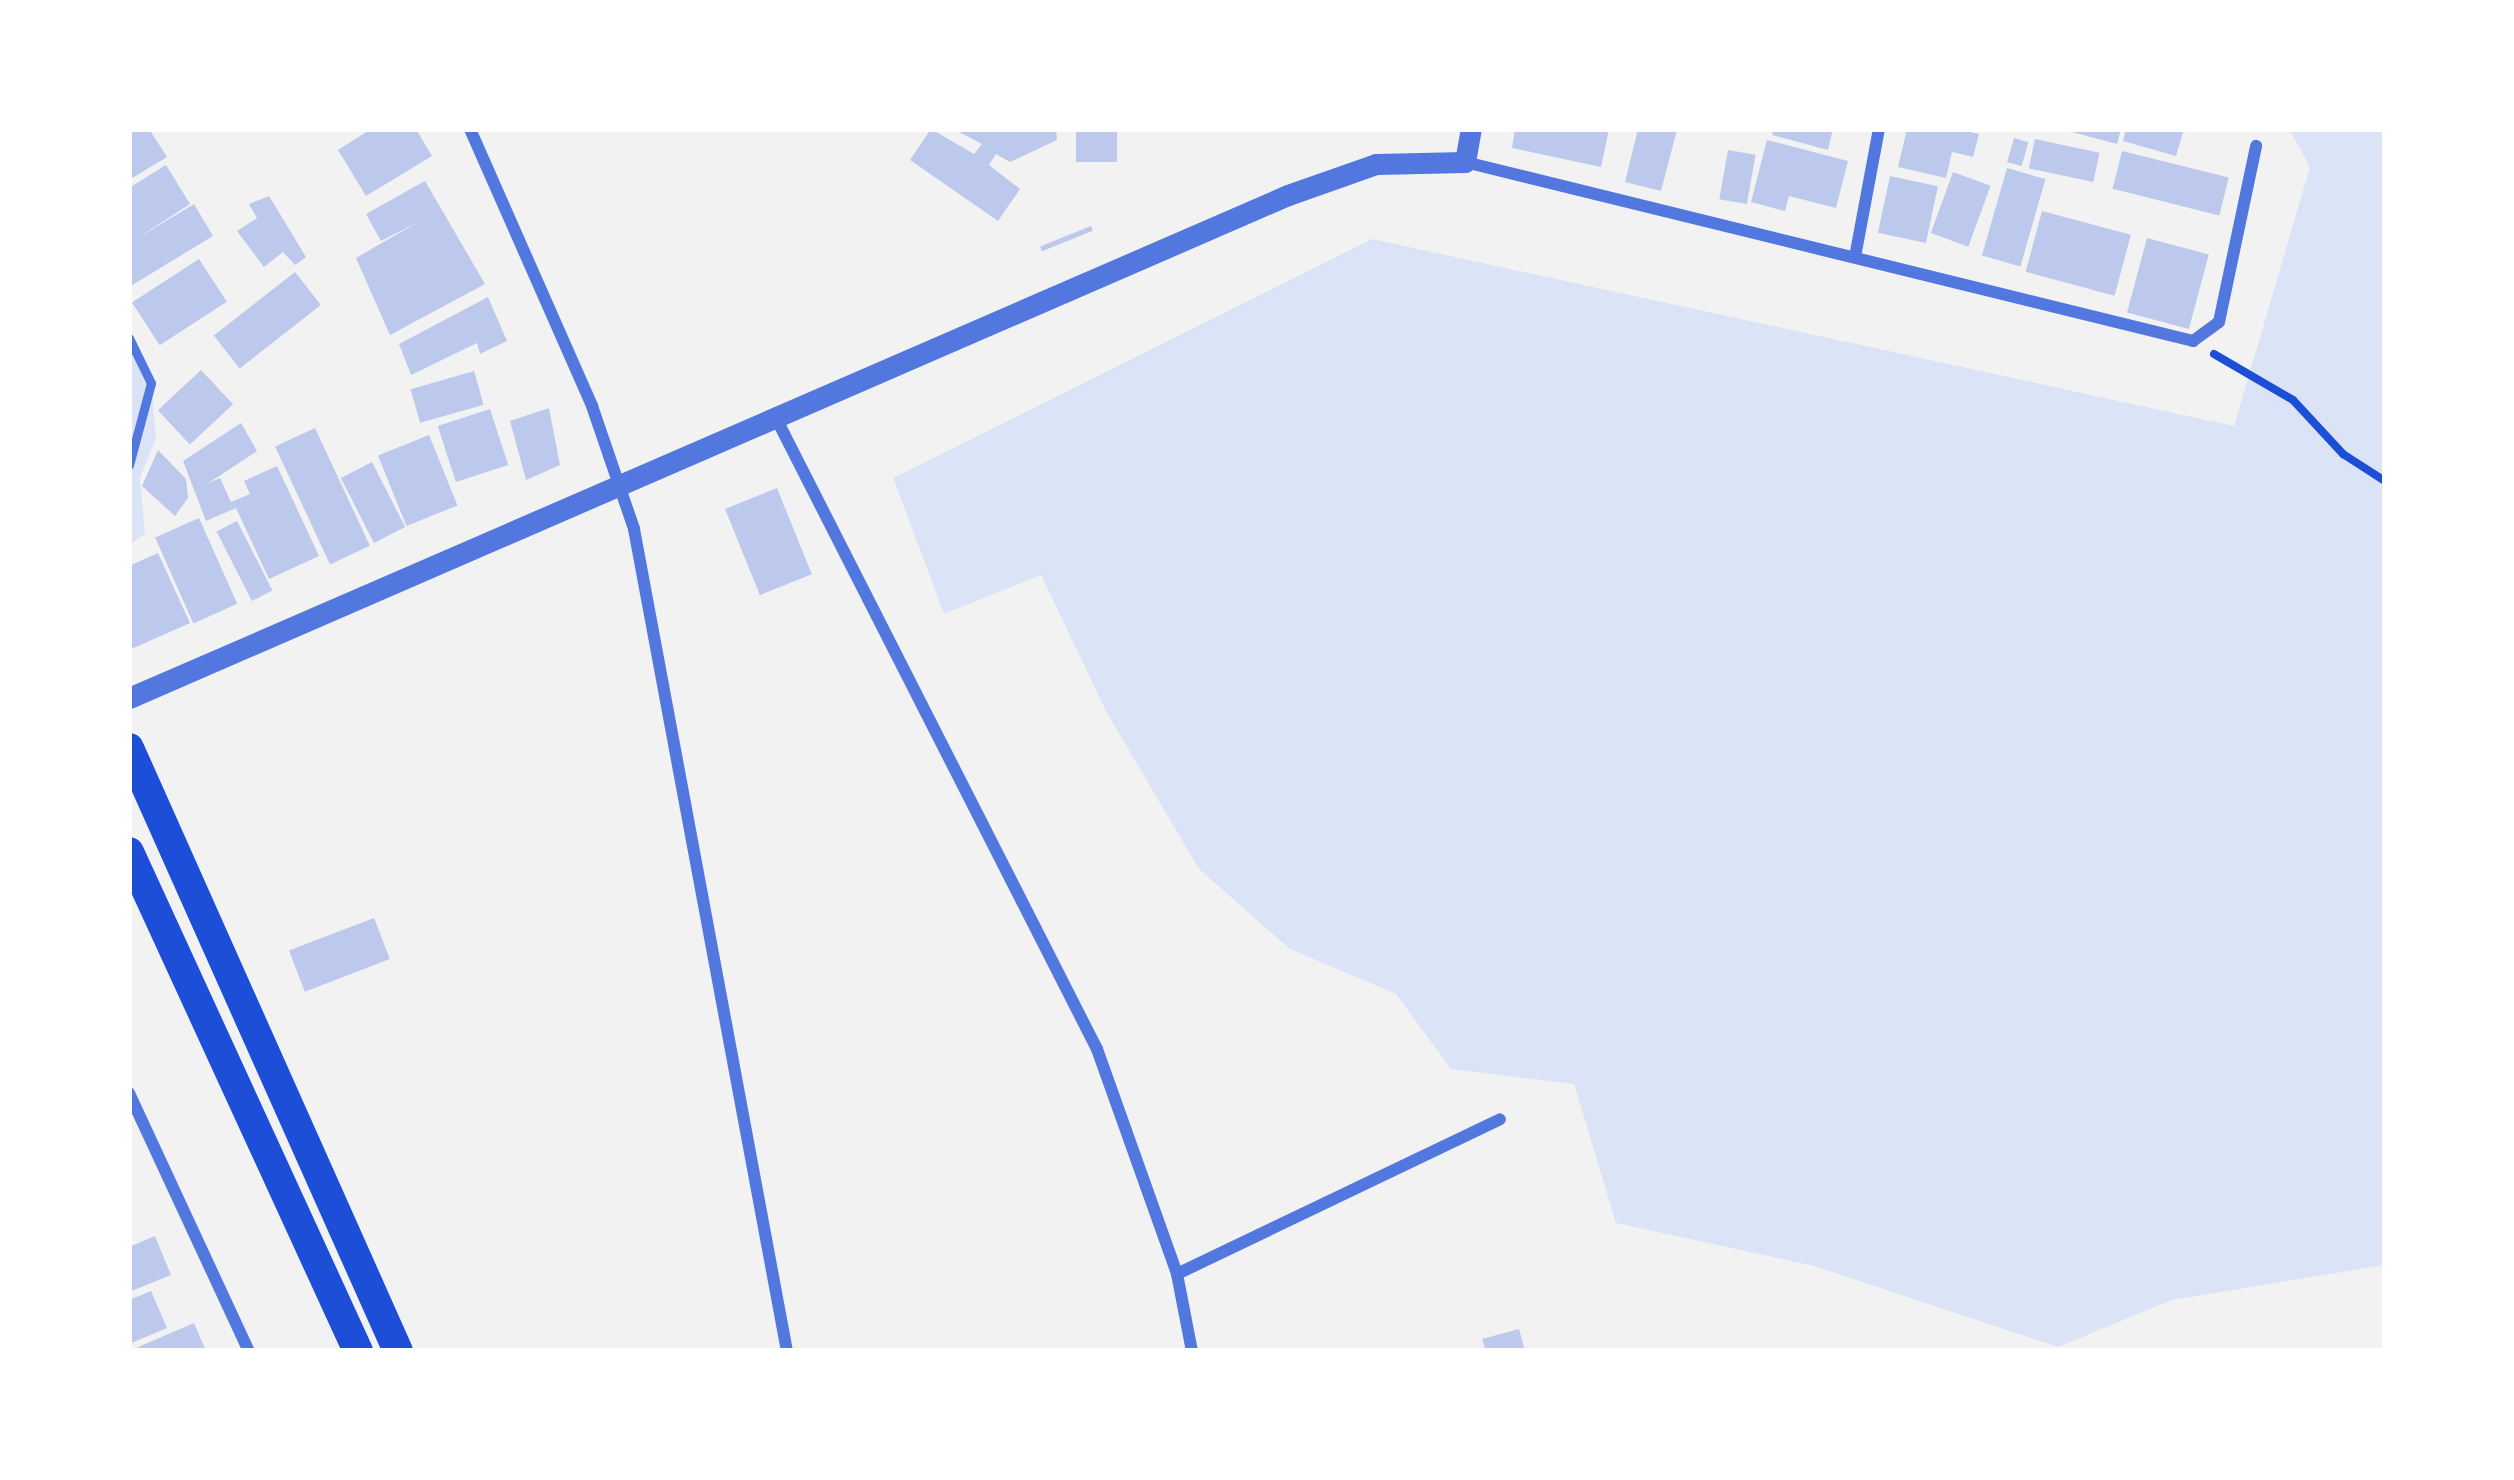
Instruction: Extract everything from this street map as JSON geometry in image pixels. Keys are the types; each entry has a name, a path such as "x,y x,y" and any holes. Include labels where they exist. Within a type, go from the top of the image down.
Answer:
{"main road":[{"path":"129,748 398,1351"},
{"path":"129,852 358,1351"}],"street":[{"path":"470,129 634,529 787,1351"},
{"path":"1465,162 1471,129"},
{"path":"1856,257 1879,129"},
{"path":"129,698 618,484 1376,164 1465,162 2193,341 2218,322 2256,146"},
{"path":"776,418 1097,1049 1177,1274 1192,1351"},
{"path":"129,1093 249,1351"},
{"path":"1177,1274 1500,1119"}],"lane":[{"path":"129,338 151,383 129,465"}],"path":[{"path":"2193,341 2293,400 2343,454 2385,481"}],"shaded area":[{"path":"2289,129 2385,129 2385,1265 2172,1300 2058,1347 1814,1266 1616,1223 1574,1084 1451,1069 1396,994 1290,949 1199,869 1107,713 1041,575 944,614 893,478 1372,239 2234,426 2310,167"},
{"path":"129,338 151,383 156,438 140,478 145,534 129,545"}],"building":[{"path":"129,129 149,129 167,157 129,180"},
{"path":"371,129 416,129 432,156 366,196 338,150"},
{"path":"931,129 974,154 982,144 953,129 1056,129 1057,140 1010,162 996,154 989,165 1020,189 998,221 910,160"},
{"path":"1076,129 1117,129 1117,162 1076,162"},
{"path":"1515,129 1609,129 1601,167 1512,148"},
{"path":"1638,129 1677,130 1661,191 1625,182"},
{"path":"1774,129 1833,129 1828,150 1772,135"},
{"path":"1907,129 1979,134 1973,157 1952,152 1946,178 1898,167"},
{"path":"2060,129 2121,129 2117,144"},
{"path":"2126,129 2184,129 2176,156 2123,141"},
{"path":"2014,138 2028,142 2022,166 2007,162"},
{"path":"2035,139 2100,153 2093,182 2029,168"},
{"path":"1767,140 1848,161 1836,208 1789,196 1785,211 1751,202"},
{"path":"1728,150 1756,155 1747,204 1719,199"},
{"path":"2122,151 2229,178 2219,215 2113,189"},
{"path":"166,165 190,204 136,239 194,204 213,236 129,287 129,188"},
{"path":"2007,168 2045,179 2020,267 1982,255"},
{"path":"1953,172 1991,186 1968,247 1931,233"},
{"path":"1890,176 1938,186 1926,243 1878,233"},
{"path":"425,181 485,284 390,335 356,258 418,222 381,241 366,214"},
{"path":"269,196 306,257 295,265 283,252 264,267 237,231 257,218 249,204"},
{"path":"2042,211 2131,235 2115,296 2026,272"},
{"path":"1091,226 1093,231 1042,251 1040,247"},
{"path":"2147,238 2209,255 2189,329 2127,312"},
{"path":"199,259 227,302 160,345 132,303"},
{"path":"295,272 321,305 240,369 214,335"},
{"path":"488,297 507,341 480,354 477,343 411,375 399,344"},
{"path":"201,370 233,404 190,445 158,410"},
{"path":"474,371 484,405 420,423 411,389"},
{"path":"549,408 560,465 526,480 510,421"},
{"path":"490,409 508,465 456,482 438,426"},
{"path":"241,423 257,451 207,484 220,478 231,502 250,494 244,481 277,466 319,556 269,579 236,508 206,521 183,461"},
{"path":"315,428 370,546 330,564 275,447"},
{"path":"429,435 457,505 406,526 378,456"},
{"path":"158,450 186,479 188,498 175,516 142,486"},
{"path":"372,462 405,527 374,543 341,478"},
{"path":"777,488 812,574 760,595 725,509"},
{"path":"199,518 237,604 193,623 155,538"},
{"path":"237,521 272,590 252,601 217,531"},
{"path":"158,553 190,623 129,650 129,566"},
{"path":"374,918 390,959 305,992 289,951"},
{"path":"155,1236 171,1275 129,1292 129,1247"},
{"path":"151,1291 167,1328 129,1344 129,1300"},
{"path":"194,1323 206,1351 129,1351"},
{"path":"1519,1329 1525,1351 1486,1351 1482,1339"}]}
